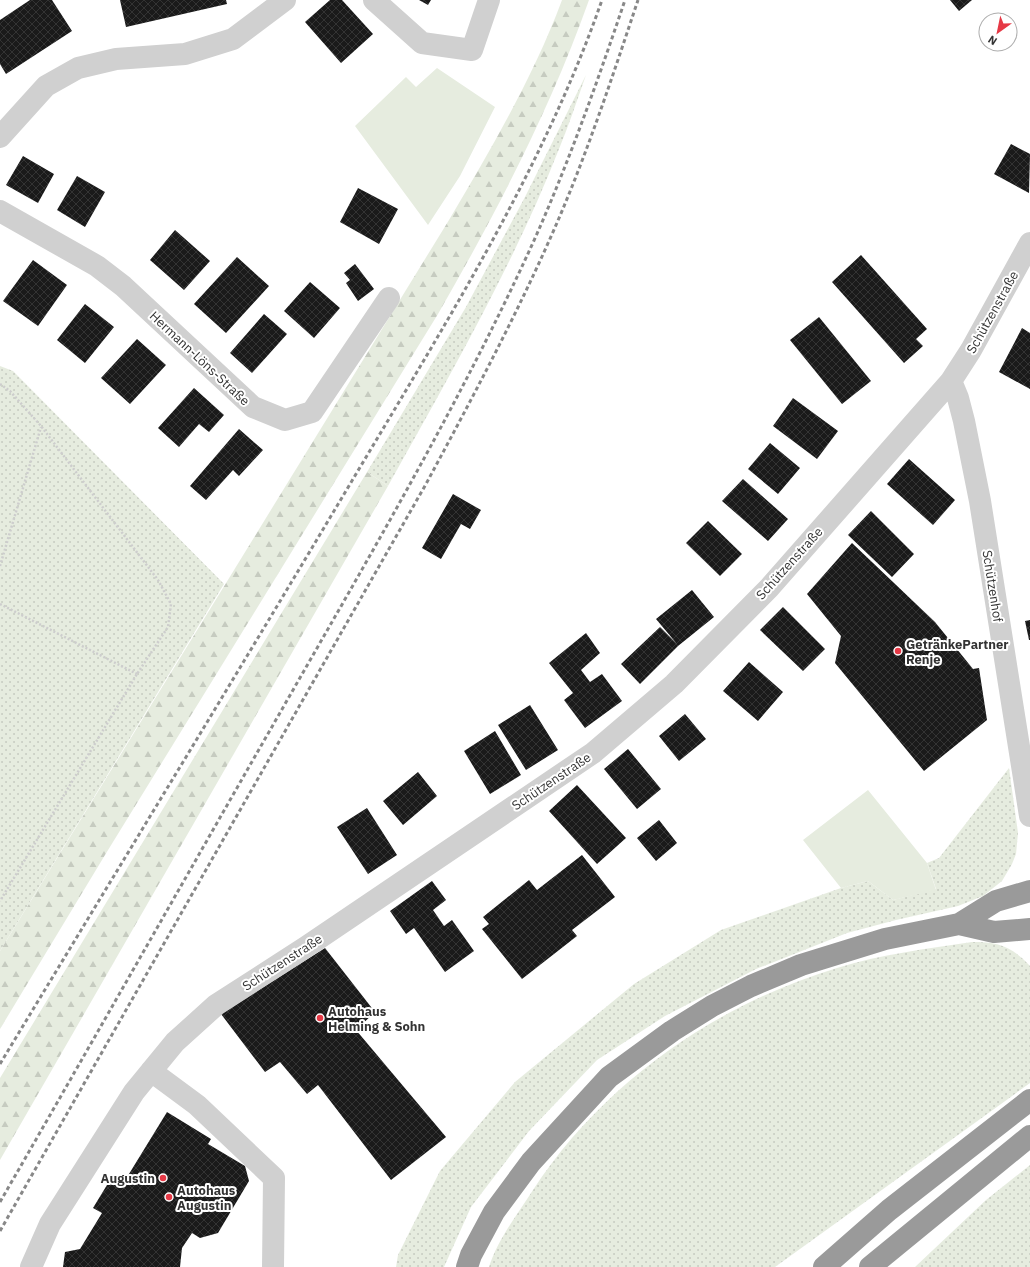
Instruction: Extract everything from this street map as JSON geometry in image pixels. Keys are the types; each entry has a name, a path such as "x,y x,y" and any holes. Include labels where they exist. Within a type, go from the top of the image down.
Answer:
{"highway":[{"path":"469,1263 494,1212 531,1162 609,1077 672,1031 712,1006 751,986 801,965 885,939 959,924 996,901 1030,892"},
{"path":"959,924 994,932 1030,929"},
{"path":"824,1267 889,1210 1030,1100"},
{"path":"870,1267 1030,1136"}],"street":[{"path":"0,137 46,86 78,68 116,60 185,54 234,39 285,0"},
{"path":"374,0 422,43 472,50 489,0"},
{"name":"Hermann-Löns-Straße","path":"0,211 97,266 123,286 253,407 285,420 312,412 389,298"},
{"name":"Schützenstraße","path":"30,1267 50,1224 134,1092 175,1042 216,1005 313,942 593,753 668,689 769,588 951,381 971,350 1030,243"},
{"name":"Schützenhof","path":"951,381 958,398 964,421 980,501 1030,816"},
{"path":"151,1071 197,1105 274,1178 273,1267"}],"path":[{"path":"0,384 10,391 41,426 158,580 171,604 168,627 137,674 0,901"},
{"path":"0,566 41,426"},
{"path":"0,604 137,674"}],"green space":[{"path":"562,0 589,0 574,41 539,121 481,238 438,314 105,855 0,1029 0,951 449,220 496,140 525,85 551,29"},
{"path":"437,68 495,107 460,176 428,225 355,126 406,77 416,87"},
{"path":"586,75 563,140 541,193 501,278 434,404 388,486 367,472 466,307 525,197"},
{"path":"0,366 13,371 224,584 0,951"},
{"path":"367,472 388,486 0,1160 0,1078"},
{"path":"1009,768 1018,833 1016,854 1002,881 983,896 958,906 847,933 756,969 665,1016 597,1060 529,1131 471,1207 444,1267 396,1267 398,1255 440,1171 515,1082 634,984 721,930 841,888 868,881 893,900 936,889 927,863 939,858"},
{"path":"868,790 927,863 936,890 893,900 868,881 841,888 803,840"},
{"path":"972,942 990,943 1004,946 1017,954 1030,966 1030,1083 775,1267 489,1267 497,1247 508,1227 533,1190 561,1151 593,1115 628,1082 666,1053 706,1026 748,1003 792,984 837,968 904,952"},
{"path":"1030,1165 1030,1267 915,1267 986,1200"}],"building":[{"path":"30,0 52,0 72,31 6,74 0,64 0,20"},
{"path":"120,0 226,0 227,4 126,27"},
{"path":"330,0 342,0 373,34 341,63 305,22"},
{"path":"419,0 431,0 428,5"},
{"path":"950,0 972,0 959,11"},
{"path":"1011,144 1030,154 1029,193 994,174"},
{"path":"23,156 54,174 38,203 6,185"},
{"path":"77,176 105,192 85,227 57,210"},
{"path":"358,188 398,209 379,244 340,222"},
{"path":"175,230 210,261 184,290 150,260"},
{"path":"861,255 927,329 916,339 923,346 904,363 832,282"},
{"path":"237,257 269,286 226,333 194,304"},
{"path":"33,260 67,285 38,326 3,301"},
{"path":"355,264 374,289 358,301 346,283 350,280 344,273"},
{"path":"310,282 340,308 314,338 284,311"},
{"path":"85,304 114,327 85,363 57,340"},
{"path":"264,314 287,334 252,373 230,353"},
{"path":"819,317 871,381 842,404 790,340"},
{"path":"1022,328 1030,333 1030,389 999,372"},
{"path":"137,339 166,365 130,404 101,378"},
{"path":"194,388 224,415 209,432 199,424 179,447 158,428"},
{"path":"793,398 838,431 817,459 773,426"},
{"path":"239,429 263,450 239,476 233,470 206,500 190,486"},
{"path":"770,443 800,468 778,494 748,469"},
{"path":"909,459 955,500 933,525 887,484"},
{"path":"743,479 788,519 768,541 722,501"},
{"path":"453,494 481,510 470,529 461,524 441,559 422,548"},
{"path":"871,511 914,554 892,577 848,535"},
{"path":"708,521 742,554 720,576 686,543"},
{"name":"GetränkePartner Renje","path":"852,543 935,622 973,669 979,668 987,720 924,771 835,663 841,636 807,594"},
{"path":"692,590 714,617 678,646 640,684 621,664 660,627 677,644 656,619"},
{"path":"783,607 825,649 803,671 760,630"},
{"path":"1030,620 1030,640 1029,640 1025,621"},
{"path":"586,633 600,653 581,670 590,682 602,674 622,701 585,728 564,700 573,693 549,663"},
{"path":"749,662 783,692 758,721 723,691"},
{"path":"530,705 558,750 526,770 498,725"},
{"path":"685,714 706,739 679,761 659,736"},
{"path":"495,731 521,775 490,794 464,751"},
{"path":"628,749 661,789 637,809 604,769"},
{"path":"418,772 437,796 403,825 383,801"},
{"path":"577,785 626,838 597,864 549,811"},
{"path":"367,808 397,855 368,874 337,827"},
{"path":"659,820 677,843 656,861 637,838"},
{"path":"582,855 615,897 572,930 577,936 522,979 482,929 489,924 483,917 529,880 537,890"},
{"path":"432,881 446,900 433,910 444,926 452,920 474,951 445,972 414,928 406,934 390,911"},
{"path":"325,948 375,1012 356,1030 446,1137 391,1180 318,1085 307,1094 280,1062 265,1072 221,1014"},
{"name":"Autohaus Augustin","path":"167,1112 211,1139 208,1144 245,1166 249,1181 218,1233 200,1238 192,1233 182,1248 180,1267 63,1267 65,1252 80,1249 102,1213 93,1208 110,1180 121,1187"}],"railway":[{"path":"0,1064 268,622 425,359 491,243 551,124 578,63 602,0"},
{"path":"0,1202 381,535 446,417 536,236 583,119 625,0"},
{"path":"0,1231 426,484 490,364 535,272 562,212 618,61 638,0"}],"place":[{"name":"GetränkePartner Renje","path":"898,651"},
{"name":"Autohaus Helming & Sohn","path":"320,1018"},
{"name":"Augustin","path":"163,1178"},
{"name":"Autohaus Augustin","path":"169,1197"}]}
